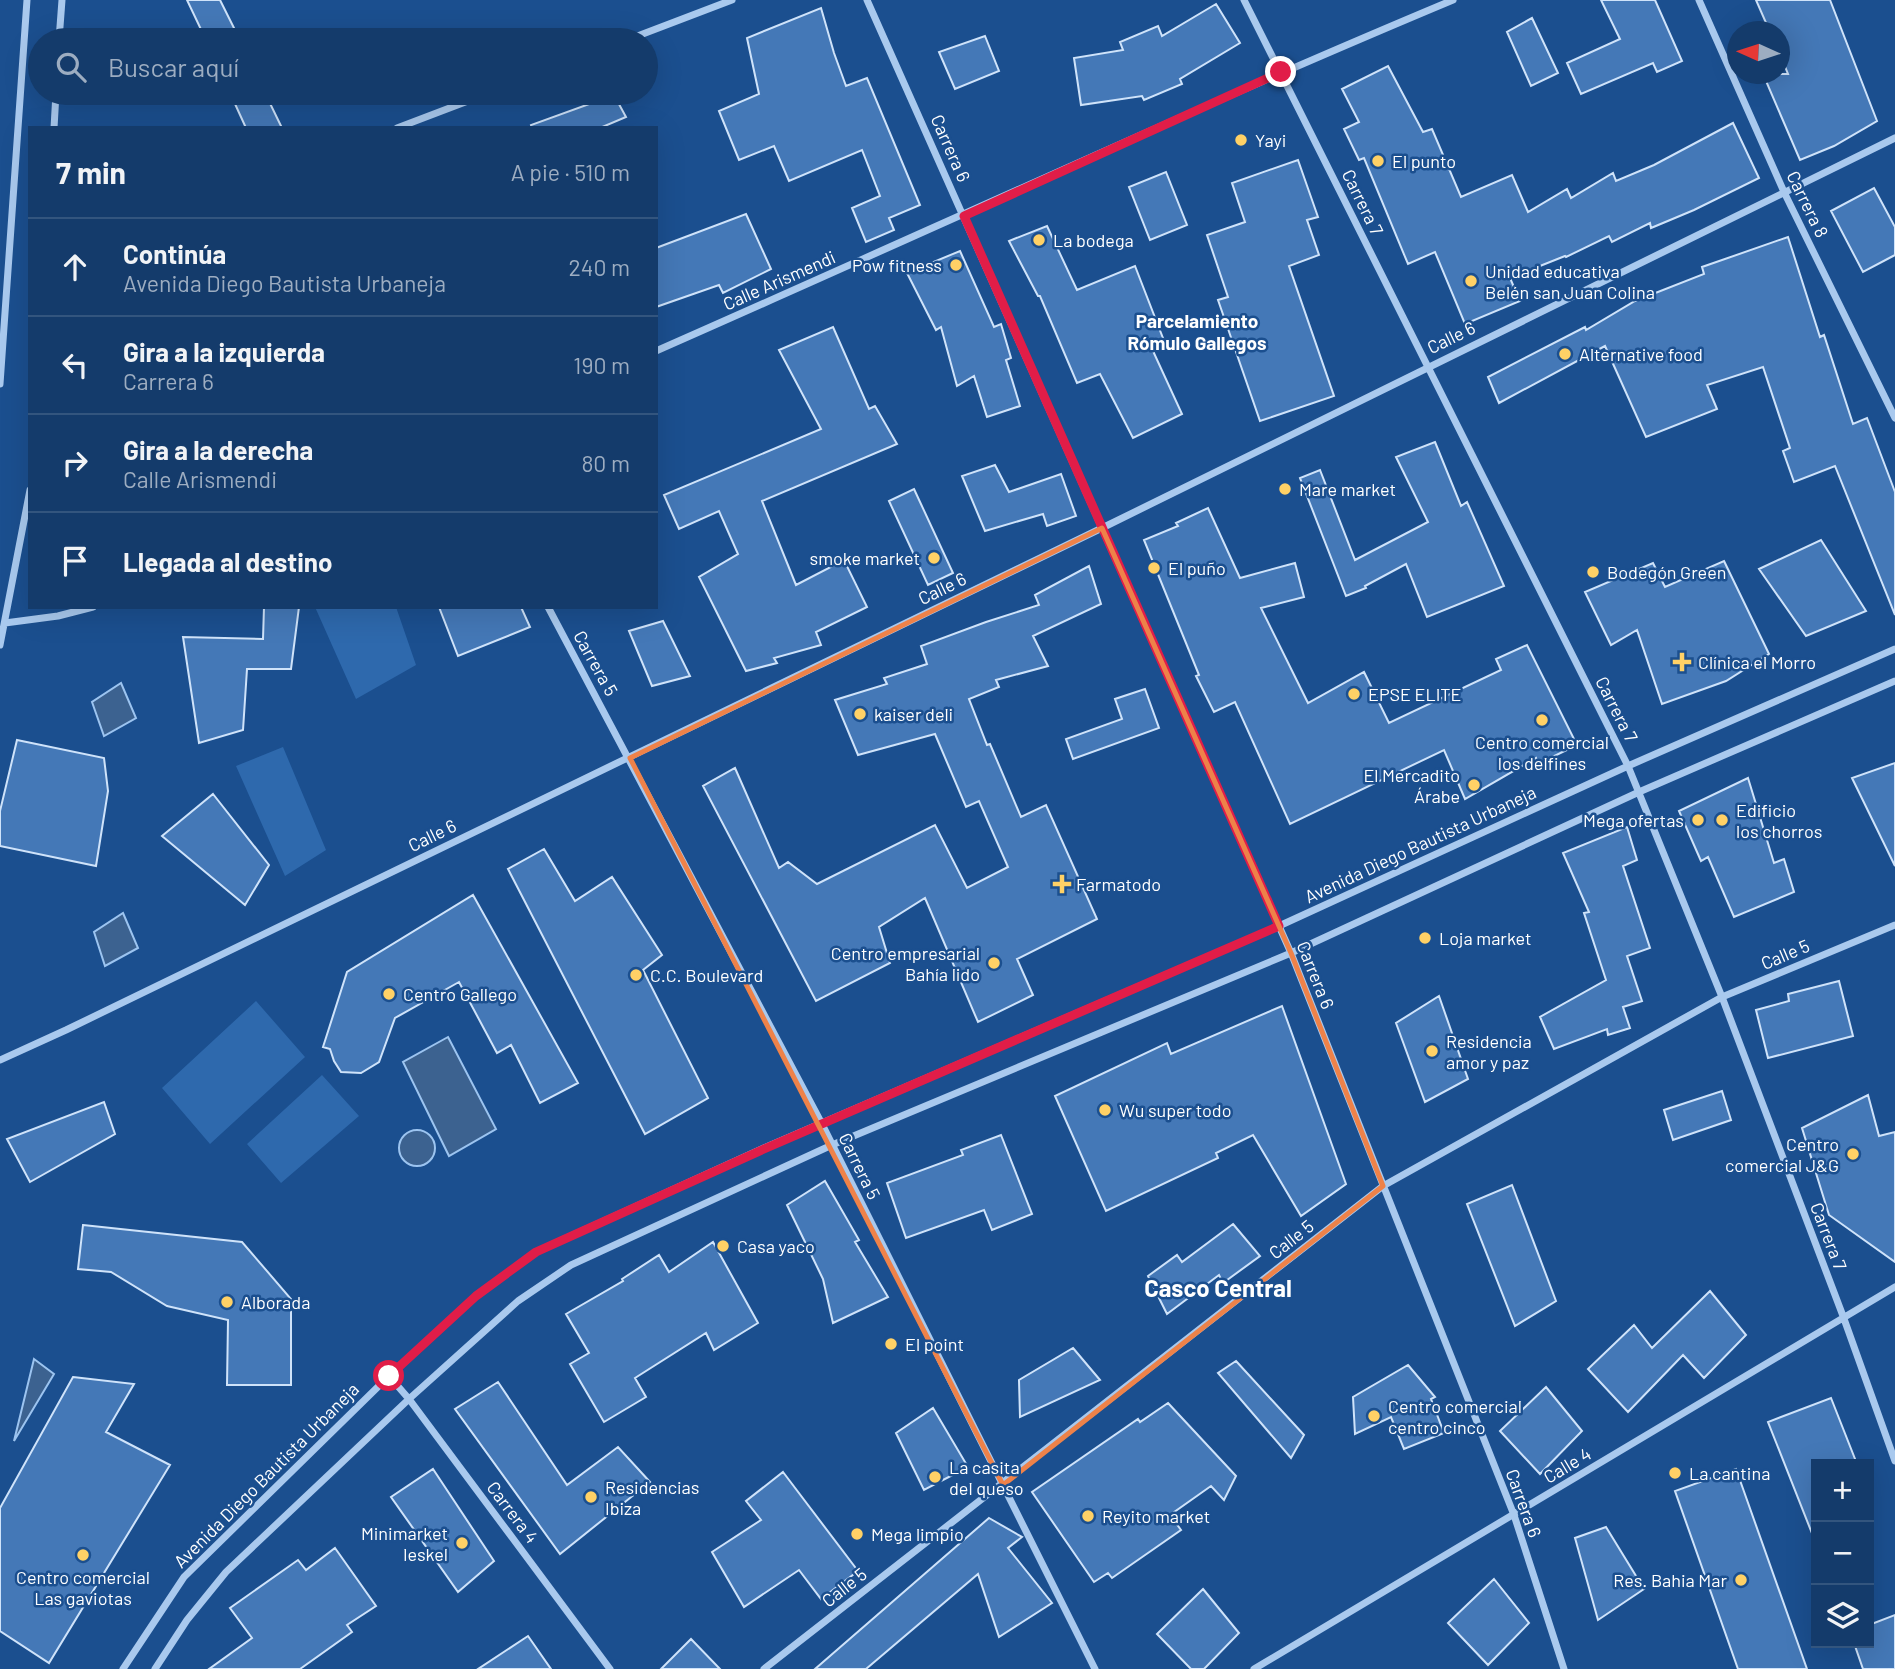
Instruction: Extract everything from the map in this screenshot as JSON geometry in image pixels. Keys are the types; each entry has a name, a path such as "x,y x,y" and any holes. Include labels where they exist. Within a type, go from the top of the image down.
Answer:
{"street":[{"path":"0,384 27,0"},
{"path":"60,28 62,0"},
{"path":"658,28 732,0"},
{"name":"Carrera 6","path":"867,0 1291,953 1514,1516 1564,1669"},
{"name":"Carrera 7","path":"1244,0 1628,765 1722,998 1895,1461"},
{"name":"Calle Arismendi","path":"658,350 964,216 1281,72 1453,0"},
{"name":"Carrera 8","path":"1699,0 1784,192 1895,418"},
{"path":"54,126 55,105"},
{"path":"402,126 457,105"},
{"name":"Calle 6","path":"0,1060 630,758 1895,138"},
{"path":"0,645 28,501"},
{"path":"5,623 58,616 85,609"},
{"name":"Carrera 5","path":"549,609 822,1124 1095,1669"},
{"name":"Avenida Diego Bautista Urbaneja","path":"123,1669 184,1577 389,1376 476,1296 536,1252 764,1149 1279,926 1628,765 1895,649"},
{"path":"155,1669 187,1620 226,1572 409,1399 518,1301 571,1265 832,1145 1291,953 1639,792 1895,681"},
{"name":"Calle 5","path":"764,1669 1383,1186 1722,998 1895,925"},
{"name":"Calle 4","path":"1254,1669 1895,1287"},
{"name":"Carrera 4","path":"389,1376 409,1399 610,1669"}],"highlighted area":[{"path":"1102,528 1291,953 1383,1186 1003,1485 630,758"}],"shaded area":[{"path":"316,609 397,609 416,665 356,699"},
{"path":"121,683 136,718 104,736 92,702"},
{"path":"283,747 326,850 285,876 236,766"},
{"path":"123,913 138,948 105,966 94,932"},
{"path":"256,1001 305,1057 210,1144 162,1088"},
{"path":"448,1037 496,1129 449,1156 403,1062"},
{"path":"322,1075 359,1116 281,1183 247,1144"},
{"path":"417,1130 430,1135 435,1148 430,1161 417,1166 404,1161 399,1148 404,1135"},
{"path":"34,1359 54,1374 14,1441"}],"building":[{"path":"187,0 220,0 234,28 200,28"},
{"path":"1601,0 1655,0 1682,61 1657,72 1653,63 1581,94 1567,63 1620,39"},
{"path":"1756,0 1830,0 1877,121 1834,146 1800,160 1767,84 1790,84 1790,21 1765,21"},
{"path":"1216,4 1240,43 1180,79 1182,84 1144,100 1142,96 1081,105 1074,58 1123,50 1120,42 1158,26 1162,36"},
{"path":"821,8 846,86 867,78 920,205 889,218 894,230 866,242 852,208 880,196 862,150 789,181 774,146 739,160 719,111 759,94 747,38"},
{"path":"1532,18 1558,73 1531,86 1507,32"},
{"path":"985,36 999,71 955,89 939,52"},
{"path":"1388,66 1423,132 1432,129 1461,197 1512,175 1528,212 1567,189 1571,198 1613,173 1616,181 1654,165 1733,123 1759,178 1651,228 1650,223 1612,242 1609,236 1566,257 1510,278 1520,301 1465,324 1435,252 1408,264 1364,158 1359,160 1344,129 1359,122 1342,89"},
{"path":"235,105 271,105 281,126 245,126"},
{"path":"586,105 619,105 626,117 605,126 531,125"},
{"path":"1298,160 1318,217 1307,220 1319,255 1289,266 1334,396 1260,421 1218,300 1228,297 1207,235 1245,222 1232,183"},
{"path":"1166,172 1187,225 1150,240 1129,187"},
{"path":"1874,188 1895,227 1895,255 1863,272 1831,211"},
{"path":"746,214 771,269 723,293 719,285 658,306 658,247"},
{"path":"1047,226 1077,290 1135,266 1166,346 1153,351 1182,414 1133,438 1100,374 1077,383 1040,296 1009,241"},
{"path":"1788,237 1820,337 1824,335 1853,424 1867,418 1895,492 1895,615 1835,466 1794,482 1783,451 1790,448 1763,367 1707,385 1717,409 1646,437 1605,346 1499,403 1488,377 1585,327 1586,330 1635,301 1704,274 1702,267"},
{"path":"960,251 994,327 1001,324 1011,358 1006,360 1020,406 987,417 974,376 957,386 941,327 936,330 907,273"},
{"path":"833,327 869,409 875,406 897,444 762,501 796,585 844,560 867,607 816,632 821,645 774,658 777,663 746,671 699,577 738,554 719,511 679,529 664,495 821,429 779,350"},
{"path":"1435,442 1461,506 1467,502 1504,586 1427,617 1406,564 1365,586 1366,588 1346,596 1300,478 1320,470 1355,560 1428,522 1396,457"},
{"path":"995,465 1009,492 1061,474 1076,516 1047,526 1043,514 985,531 962,476"},
{"path":"914,489 953,573 928,585 889,501"},
{"path":"1208,508 1240,578 1295,563 1304,597 1261,608 1308,703 1364,672 1389,723 1501,670 1496,659 1527,645 1577,745 1538,764 1536,758 1465,799 1444,750 1290,824 1235,702 1214,712 1196,676 1199,675 1144,540 1178,526 1176,523"},
{"path":"1821,540 1866,611 1806,636 1759,569"},
{"path":"1724,561 1769,654 1726,681 1662,704 1637,630 1611,645 1585,592 1653,563 1665,587"},
{"path":"1089,566 1101,604 1033,636 1048,666 996,680 999,687 969,699 1021,817 1046,805 1097,919 1017,959 1033,995 978,1022 925,898 879,927 890,963 816,1001 703,786 735,768 779,868 788,862 817,884 935,825 967,888 1008,867 979,801 966,807 935,734 858,755 835,700 887,684 884,678 927,664 921,646 1039,605 1035,595"},
{"path":"264,609 299,609 291,669 247,669 243,730 199,743 183,637 263,639"},
{"path":"440,609 522,609 530,627 458,656"},
{"path":"663,621 690,676 652,686 629,631"},
{"path":"1145,689 1159,728 1073,759 1066,739 1122,719 1115,699"},
{"path":"17,740 104,758 108,791 96,866 0,846 0,811"},
{"path":"1895,763 1895,866 1852,778"},
{"path":"1748,778 1774,863 1784,859 1794,892 1734,917 1708,857 1701,861 1679,811"},
{"path":"213,794 269,865 245,905 162,836"},
{"path":"1627,827 1637,860 1623,866 1650,948 1627,956 1642,1001 1623,1007 1630,1028 1608,1035 1607,1029 1554,1049 1540,1017 1606,980 1584,913 1589,912 1563,853"},
{"path":"544,849 575,901 612,877 662,955 643,970 708,1098 645,1134 508,869"},
{"name":"Centro Gallego","path":"473,895 578,1083 540,1103 511,1045 497,1053 459,982 395,1018 379,1062 361,1073 341,1072 330,1049 323,1047 347,972"},
{"path":"1839,981 1853,1036 1768,1058 1756,1010 1789,1001 1788,994"},
{"name":"Residencia amor y paz","path":"1439,996 1468,1079 1425,1102 1396,1023"},
{"path":"1282,1006 1346,1184 1301,1216 1253,1135 1216,1153 1218,1158 1106,1211 1055,1096 1167,1043 1171,1054"},
{"path":"1722,1091 1731,1120 1673,1140 1664,1110"},
{"name":"Centro comercial J&G","path":"1868,1095 1879,1136 1895,1132 1895,1262 1829,1215 1802,1128"},
{"path":"104,1102 115,1134 30,1182 7,1139"},
{"path":"1001,1135 1032,1214 992,1230 984,1210 906,1238 887,1183 963,1155 961,1150"},
{"path":"825,1181 859,1240 855,1242 888,1297 833,1323 823,1279 787,1205"},
{"path":"1512,1185 1556,1301 1515,1326 1467,1204"},
{"path":"1233,1224 1260,1256 1223,1283 1219,1275 1167,1314 1148,1276 1177,1255 1182,1262"},
{"name":"Alborada","path":"83,1225 242,1242 291,1299 291,1385 227,1385 228,1320 167,1306 111,1272 78,1269"},
{"path":"713,1242 758,1323 714,1350 706,1333 635,1378 646,1397 604,1422 570,1364 589,1353 566,1314 623,1281 622,1279 659,1255 669,1272"},
{"path":"1710,1291 1746,1335 1704,1378 1683,1355 1628,1412 1588,1369 1634,1325 1652,1348"},
{"path":"1073,1348 1100,1380 1020,1417 1019,1380"},
{"path":"1236,1361 1304,1435 1291,1458 1218,1373"},
{"name":"Centro comercial centro cinco","path":"1408,1365 1435,1397 1431,1399 1444,1433 1404,1449 1391,1417 1355,1434 1353,1397"},
{"path":"73,1377 134,1384 106,1432 170,1465 49,1663 0,1631 0,1508"},
{"path":"498,1382 567,1485 618,1447 650,1482 560,1554 455,1409"},
{"path":"1546,1387 1582,1431 1540,1474 1500,1431"},
{"path":"1831,1398 1855,1459 1811,1459 1811,1531 1768,1422"},
{"path":"1168,1403 1236,1476 1224,1500 1211,1486 1170,1515 1181,1530 1112,1578 1108,1573 1094,1582 1032,1492 1138,1419 1140,1422"},
{"path":"933,1408 968,1467 924,1490 896,1433"},
{"path":"433,1469 494,1561 458,1592 391,1497"},
{"name":"Res. Bahia Mar","path":"1736,1469 1807,1669 1738,1669 1675,1491"},
{"path":"783,1472 858,1571 821,1599 799,1570 744,1607 712,1552 761,1520 746,1501"},
{"path":"989,1518 1022,1537 1008,1548 1052,1603 999,1637 978,1574 866,1669 815,1669"},
{"path":"1606,1527 1644,1589 1598,1620 1575,1538"},
{"path":"335,1548 376,1606 347,1625 352,1632 300,1669 209,1669 252,1638 230,1608 298,1560 306,1570"},
{"path":"1494,1579 1529,1623 1488,1665 1448,1623"},
{"path":"1203,1589 1239,1633 1204,1669 1191,1669 1157,1634"},
{"path":"1895,1615 1895,1669 1863,1669 1856,1648 1874,1648 1874,1623"},
{"path":"528,1636 551,1669 478,1669"},
{"path":"691,1639 720,1669 661,1669"}],"place":[{"name":"Yayi","path":"1241,140"},
{"name":"El punto","path":"1378,161"},
{"name":"La bodega","path":"1039,240"},
{"name":"Pow fitness","path":"956,265"},
{"name":"Unidad educativa Belén san Juan Colina","path":"1471,281"},
{"name":"Alternative food","path":"1565,354"},
{"name":"Mare market","path":"1285,489"},
{"name":"smoke market","path":"934,558"},
{"name":"El puño","path":"1154,568"},
{"name":"Bodegón Green","path":"1593,572"},
{"name":"Clínica el Morro","path":"1682,662"},
{"name":"EPSE ELITE","path":"1354,694"},
{"name":"kaiser deli","path":"860,714"},
{"name":"Centro comercial los delfines","path":"1542,720"},
{"name":"El Mercadito Árabe","path":"1474,785"},
{"name":"Mega ofertas","path":"1698,820"},
{"name":"Edificio los chorros","path":"1722,820"},
{"name":"Farmatodo","path":"1062,884"},
{"name":"Loja market","path":"1425,938"},
{"name":"Centro empresarial Bahía lido","path":"994,963"},
{"name":"C.C. Boulevard","path":"636,975"},
{"name":"Centro Gallego","path":"389,994"},
{"name":"Residencia amor y paz","path":"1432,1051"},
{"name":"Wu super todo","path":"1105,1110"},
{"name":"Centro comercial J&G","path":"1853,1154"},
{"name":"Casa yaco","path":"723,1246"},
{"name":"Alborada","path":"227,1302"},
{"name":"El point","path":"891,1344"},
{"name":"Centro comercial centro cinco","path":"1374,1416"},
{"name":"La cantina","path":"1675,1473"},
{"name":"La casita del queso","path":"935,1477"},
{"name":"Residencias Ibiza","path":"591,1497"},
{"name":"Reyito market","path":"1088,1516"},
{"name":"Mega limpio","path":"857,1534"},
{"name":"Minimarket leskel","path":"462,1543"},
{"name":"Centro comercial Las gaviotas","path":"83,1555"},
{"name":"Res. Bahia Mar","path":"1741,1580"}],"district":[{"name":"Parcelamiento Rómulo Gallegos","path":"1197,331"},
{"name":"Casco Central","path":"1218,1287"}],"route":[{"path":"389,1376 476,1296 536,1252 764,1149 1279,926 964,216 1281,72"}]}
